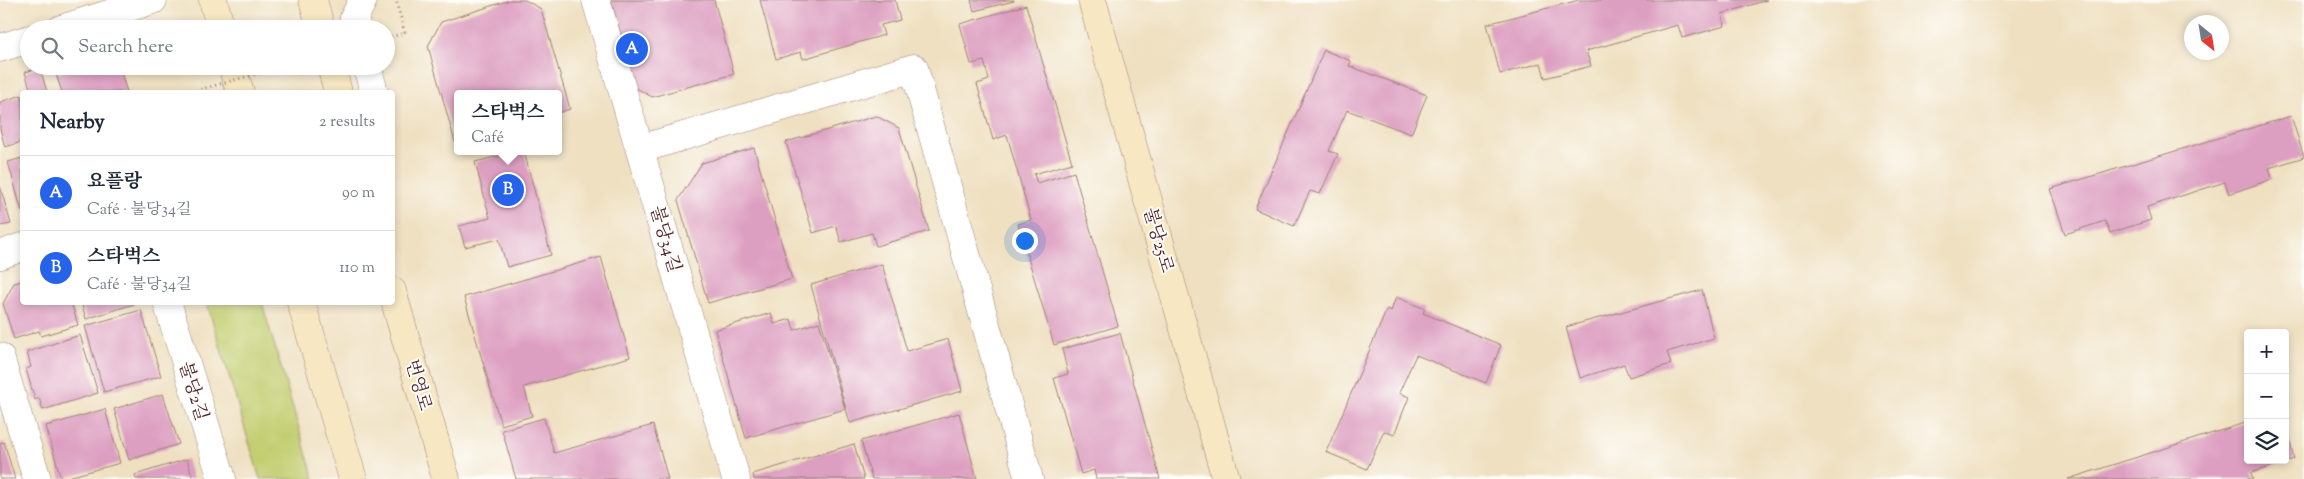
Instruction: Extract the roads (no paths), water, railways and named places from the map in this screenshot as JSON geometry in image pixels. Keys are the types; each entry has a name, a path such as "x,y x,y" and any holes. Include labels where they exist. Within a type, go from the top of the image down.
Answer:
{"main road":[{"path":"213,0 219,20"},
{"path":"313,0 319,20"},
{"name":"불당25로","path":"1092,0 1226,479"},
{"path":"235,75 239,90"},
{"path":"333,75 337,90"},
{"name":"번영로","path":"395,301 446,479"},
{"path":"302,305 353,479"}],"street":[{"path":"90,20 153,0"},
{"path":"355,20 363,0"},
{"name":"불당34길","path":"596,0 736,479"},
{"path":"0,48 20,42"},
{"path":"640,149 914,68 1029,479"},
{"path":"369,75 373,90"},
{"path":"0,254 20,249"},
{"name":"불당2길","path":"168,305 222,479"},
{"path":"0,358 37,479"}],"place":[{"name":"요플랑","path":"632,49"},
{"name":"스타벅스","path":"508,190"}]}
